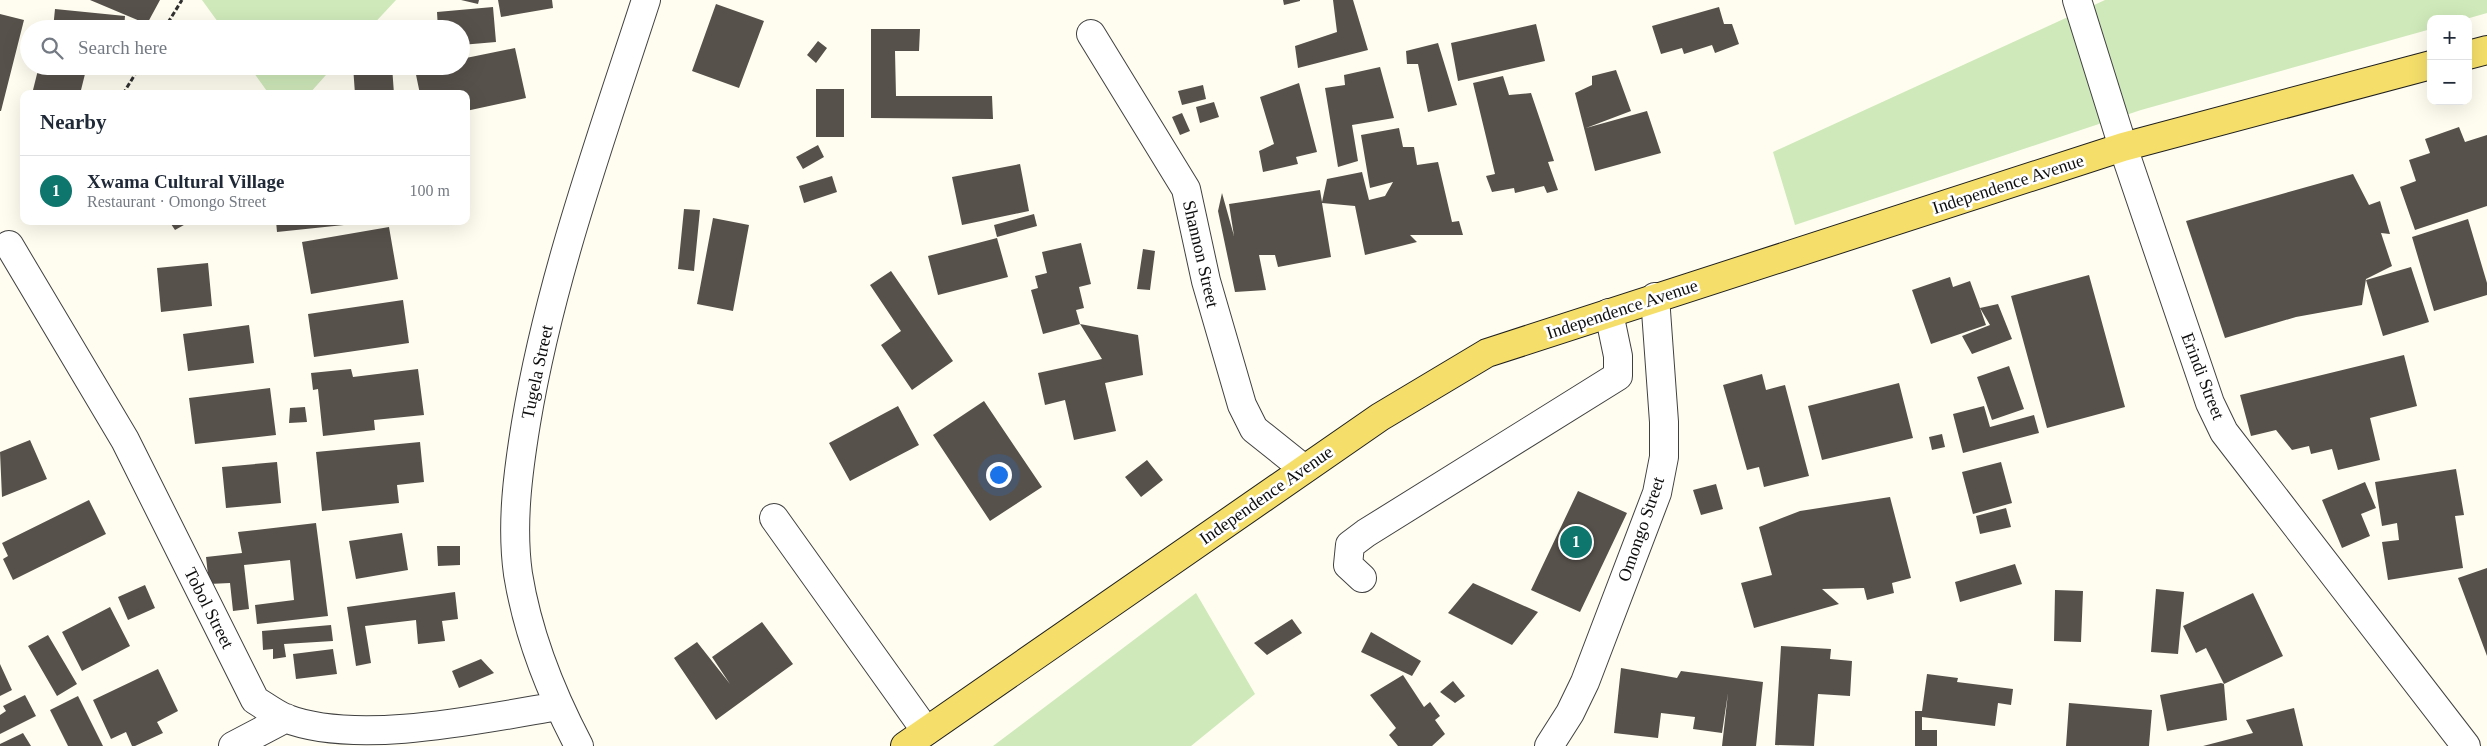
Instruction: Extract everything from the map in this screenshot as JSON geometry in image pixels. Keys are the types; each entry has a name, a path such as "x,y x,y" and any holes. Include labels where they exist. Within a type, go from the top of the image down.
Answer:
{"main road":[{"path":"2472,54 2487,50"},
{"name":"Independence Avenue","path":"916,738 1380,417 1487,353 1655,297 2123,147 2427,66"}],"street":[{"name":"Tugela Street","path":"579,746 558,706 534,647 518,573 515,517 519,465 536,366 562,268 646,0"},
{"name":"Erindi Street","path":"2077,0 2123,147 2210,403 2224,432 2466,746"},
{"name":"Shannon Street","path":"1091,34 1186,189 1206,281 1242,405 1254,429 1304,469"},
{"name":"Tobol Street","path":"9,245 125,440 255,700 286,718 320,729 391,734 558,706"},
{"name":"Omongo Street","path":"1549,746 1570,713 1585,682 1657,493 1664,457 1664,422 1655,297"},
{"path":"1362,578 1348,565 1350,545 1618,376 1618,356 1609,313"},
{"path":"774,518 916,738"},
{"path":"233,746 286,718"}],"path":[{"path":"170,20 182,0"},
{"path":"125,90 135,75"}],"green space":[{"path":"202,0 396,0 377,20 216,20"},
{"path":"2105,0 2487,0 2487,13 2472,17 2472,15 2427,15 2427,30 2141,110 1795,225 1773,152"},
{"path":"255,75 326,75 313,90 266,90"},
{"path":"1196,593 1255,694 1191,746 993,746"}],"building":[{"path":"90,0 160,0 149,20 138,20"},
{"path":"461,0 479,0 478,4"},
{"path":"498,0 552,0 553,8 501,17"},
{"path":"1283,0 1300,0 1300,1 1284,5"},
{"path":"1333,0 1353,0 1368,50 1298,68 1295,46 1337,32"},
{"path":"716,4 764,21 739,88 692,71"},
{"path":"493,7 496,42 470,44 470,20 437,20 437,12"},
{"path":"1719,7 1724,24 1732,24 1739,44 1715,53 1712,45 1684,54 1682,48 1661,54 1652,26"},
{"path":"55,9 125,16 125,20 54,20"},
{"path":"0,14 24,20 20,20 20,36 0,111"},
{"path":"1536,24 1545,61 1458,81 1451,43"},
{"path":"871,29 920,29 919,51 895,51 896,96 992,96 993,119 871,118"},
{"path":"818,41 827,48 816,63 807,55"},
{"path":"1438,43 1457,105 1428,112 1418,64 1407,64 1406,51"},
{"path":"515,48 526,98 470,110 470,90 419,90 416,75 470,75 470,57"},
{"path":"1380,67 1394,118 1352,125 1358,161 1338,167 1325,88 1345,85 1344,75"},
{"path":"1616,70 1631,111 1586,128 1647,111 1661,153 1595,171 1575,93 1592,85 1592,76"},
{"path":"37,75 85,75 81,90 33,90"},
{"path":"354,75 393,75 394,90 355,90"},
{"path":"1503,76 1509,95 1531,93 1554,161 1548,162 1558,190 1547,193 1544,186 1515,193 1514,188 1492,192 1486,176 1495,174 1473,83"},
{"path":"1299,83 1317,152 1296,157 1298,164 1263,172 1259,151 1274,144 1260,97"},
{"path":"1203,85 1206,99 1182,105 1178,91"},
{"path":"816,89 844,89 844,137 816,137"},
{"path":"1214,102 1219,117 1200,123 1196,107"},
{"path":"1182,113 1190,131 1180,135 1172,117"},
{"path":"2459,127 2465,142 2487,135 2487,206 2415,230 2400,187 2416,181 2409,160 2430,153 2425,139"},
{"path":"1399,128 1403,147 1414,147 1417,165 1438,162 1452,222 1459,221 1463,235 1410,235 1417,242 1365,255 1355,206 1322,203 1331,257 1278,267 1275,255 1259,255 1266,290 1235,292 1218,211 1222,193 1234,236 1229,204 1320,190 1322,202 1327,179 1362,172 1369,200 1385,196 1393,182 1370,188 1361,135"},
{"path":"818,145 824,157 803,169 796,157"},
{"path":"1020,164 1029,211 962,225 952,177"},
{"path":"2353,174 2369,205 2380,201 2390,234 2381,233 2392,266 2366,279 2362,305 2296,317 2225,338 2186,221"},
{"path":"832,176 837,192 804,203 799,186"},
{"path":"684,209 700,210 694,271 678,269"},
{"path":"1034,214 1037,226 997,237 994,225"},
{"path":"713,218 749,225 733,311 697,304"},
{"path":"2468,219 2487,283 2487,295 2434,311 2412,237"},
{"path":"172,225 184,225 175,230"},
{"path":"276,225 344,225 277,232"},
{"path":"389,227 398,279 311,294 302,242"},
{"path":"997,238 1008,277 938,295 928,256"},
{"path":"1081,243 1091,284 1079,287 1084,308 1076,310 1080,324 1043,334 1031,290 1038,288 1035,276 1047,273 1042,252"},
{"path":"1143,249 1155,251 1150,290 1137,289"},
{"path":"208,263 212,306 161,312 157,268"},
{"path":"2411,267 2429,322 2383,336 2366,280"},
{"path":"891,271 953,361 912,390 881,345 901,331 870,285"},
{"path":"2089,275 2125,407 2047,428 2011,296"},
{"path":"1950,277 1953,287 1970,281 1986,325 1931,344 1912,290"},
{"path":"403,300 409,343 314,357 308,314"},
{"path":"1998,304 2012,339 1972,354 1962,336 1990,325 1980,308"},
{"path":"1080,324 1138,335 1143,375 1105,383 1116,431 1074,440 1065,400 1045,405 1038,373 1102,359"},
{"path":"249,325 254,363 188,371 183,334"},
{"path":"2404,355 2417,406 2370,418 2380,460 2338,470 2332,449 2311,454 2309,446 2292,450 2276,430 2251,436 2240,395"},
{"path":"2009,366 2024,409 1992,420 1977,377"},
{"path":"351,369 353,377 418,369 424,415 374,420 375,430 323,436 318,389 313,390 311,373"},
{"path":"1762,374 1766,390 1785,385 1809,476 1764,487 1759,467 1747,470 1723,385"},
{"path":"1899,383 1913,438 1822,460 1808,406"},
{"path":"270,388 276,435 195,444 189,398"},
{"path":"984,401 1042,487 990,521 933,435"},
{"path":"898,406 919,445 850,481 829,443"},
{"path":"1984,406 1990,427 2034,415 2039,433 1963,453 1953,414"},
{"path":"305,407 307,422 289,423 290,408"},
{"path":"1942,434 1945,447 1932,450 1929,437"},
{"path":"30,440 47,479 2,497 0,452"},
{"path":"420,442 424,482 397,485 399,503 322,511 316,452"},
{"path":"1147,460 1163,480 1141,497 1125,477"},
{"path":"277,462 281,503 226,508 222,467"},
{"path":"2001,462 2012,503 1973,514 1962,472"},
{"path":"2456,469 2464,515 2455,516 2463,568 2388,580 2382,542 2399,540 2397,523 2382,526 2375,482"},
{"path":"2365,482 2376,508 2361,514 2370,536 2342,548 2322,500"},
{"path":"1716,484 1723,509 1701,515 1693,490"},
{"path":"1578,491 1627,513 1580,612 1531,590"},
{"path":"1890,497 1911,578 1892,583 1894,593 1867,600 1864,588 1822,589 1839,604 1754,628 1741,583 1772,575 1759,527 1800,511"},
{"path":"89,500 106,534 13,580 3,559 8,556 2,543"},
{"path":"2006,508 2011,527 1980,534 1976,516"},
{"path":"316,523 328,616 257,624 255,605 294,600 290,560 244,565 249,609 233,611 230,583 209,584 206,557 242,553 238,532"},
{"path":"402,533 408,570 356,579 349,541"},
{"path":"437,546 460,546 460,565 438,566"},
{"path":"2015,564 2022,584 1960,602 1955,582"},
{"path":"2487,568 2487,656 2458,578"},
{"path":"1473,583 1538,612 1512,645 1448,613"},
{"path":"145,585 155,608 128,620 118,597"},
{"path":"2156,589 2184,592 2178,654 2151,652"},
{"path":"2055,590 2083,591 2081,642 2054,641"},
{"path":"455,592 458,619 442,621 445,641 418,644 416,620 365,626 371,663 356,666 347,607"},
{"path":"2253,593 2283,656 2224,684 2206,648 2196,653 2183,626"},
{"path":"110,607 130,646 82,671 62,632"},
{"path":"1292,619 1302,633 1267,655 1254,643"},
{"path":"762,622 793,664 716,720 674,658 697,642 730,684 712,657"},
{"path":"331,625 333,641 284,644 286,657 273,659 273,649 263,650 262,631"},
{"path":"1371,632 1421,661 1412,676 1361,652"},
{"path":"48,635 77,684 57,696 28,646"},
{"path":"1781,646 1831,649 1830,659 1852,661 1850,696 1818,694 1814,746 1775,745"},
{"path":"333,649 337,674 296,679 293,654"},
{"path":"481,659 494,673 459,688 452,671"},
{"path":"0,664 12,690 0,696"},
{"path":"1621,668 1677,678 1681,671 1763,682 1756,746 1722,746 1728,693 1722,733 1693,729 1695,717 1661,713 1658,738 1614,733"},
{"path":"158,669 178,711 157,722 163,733 135,746 132,746 126,732 111,739 93,700"},
{"path":"1927,674 1958,678 1957,682 2013,689 2011,705 1998,703 1995,726 1922,717 1922,730 1937,730 1937,746 1915,746 1915,711 1922,711"},
{"path":"1403,675 1424,707 1430,702 1440,716 1435,720 1445,734 1432,746 1398,746 1389,735 1396,728 1370,695"},
{"path":"1453,681 1465,696 1455,703 1440,692"},
{"path":"2224,684 2227,720 2167,731 2160,695"},
{"path":"25,695 36,716 0,734 0,715 6,711 3,706"},
{"path":"78,696 103,746 68,746 50,710"},
{"path":"2069,703 2152,710 2149,746 2066,746"},
{"path":"2294,708 2303,746 2203,746 2253,733 2246,720"},
{"path":"23,733 31,746 0,746 0,744"}],"place":[{"name":"Xwama Cultural Village","path":"1576,542"}]}
